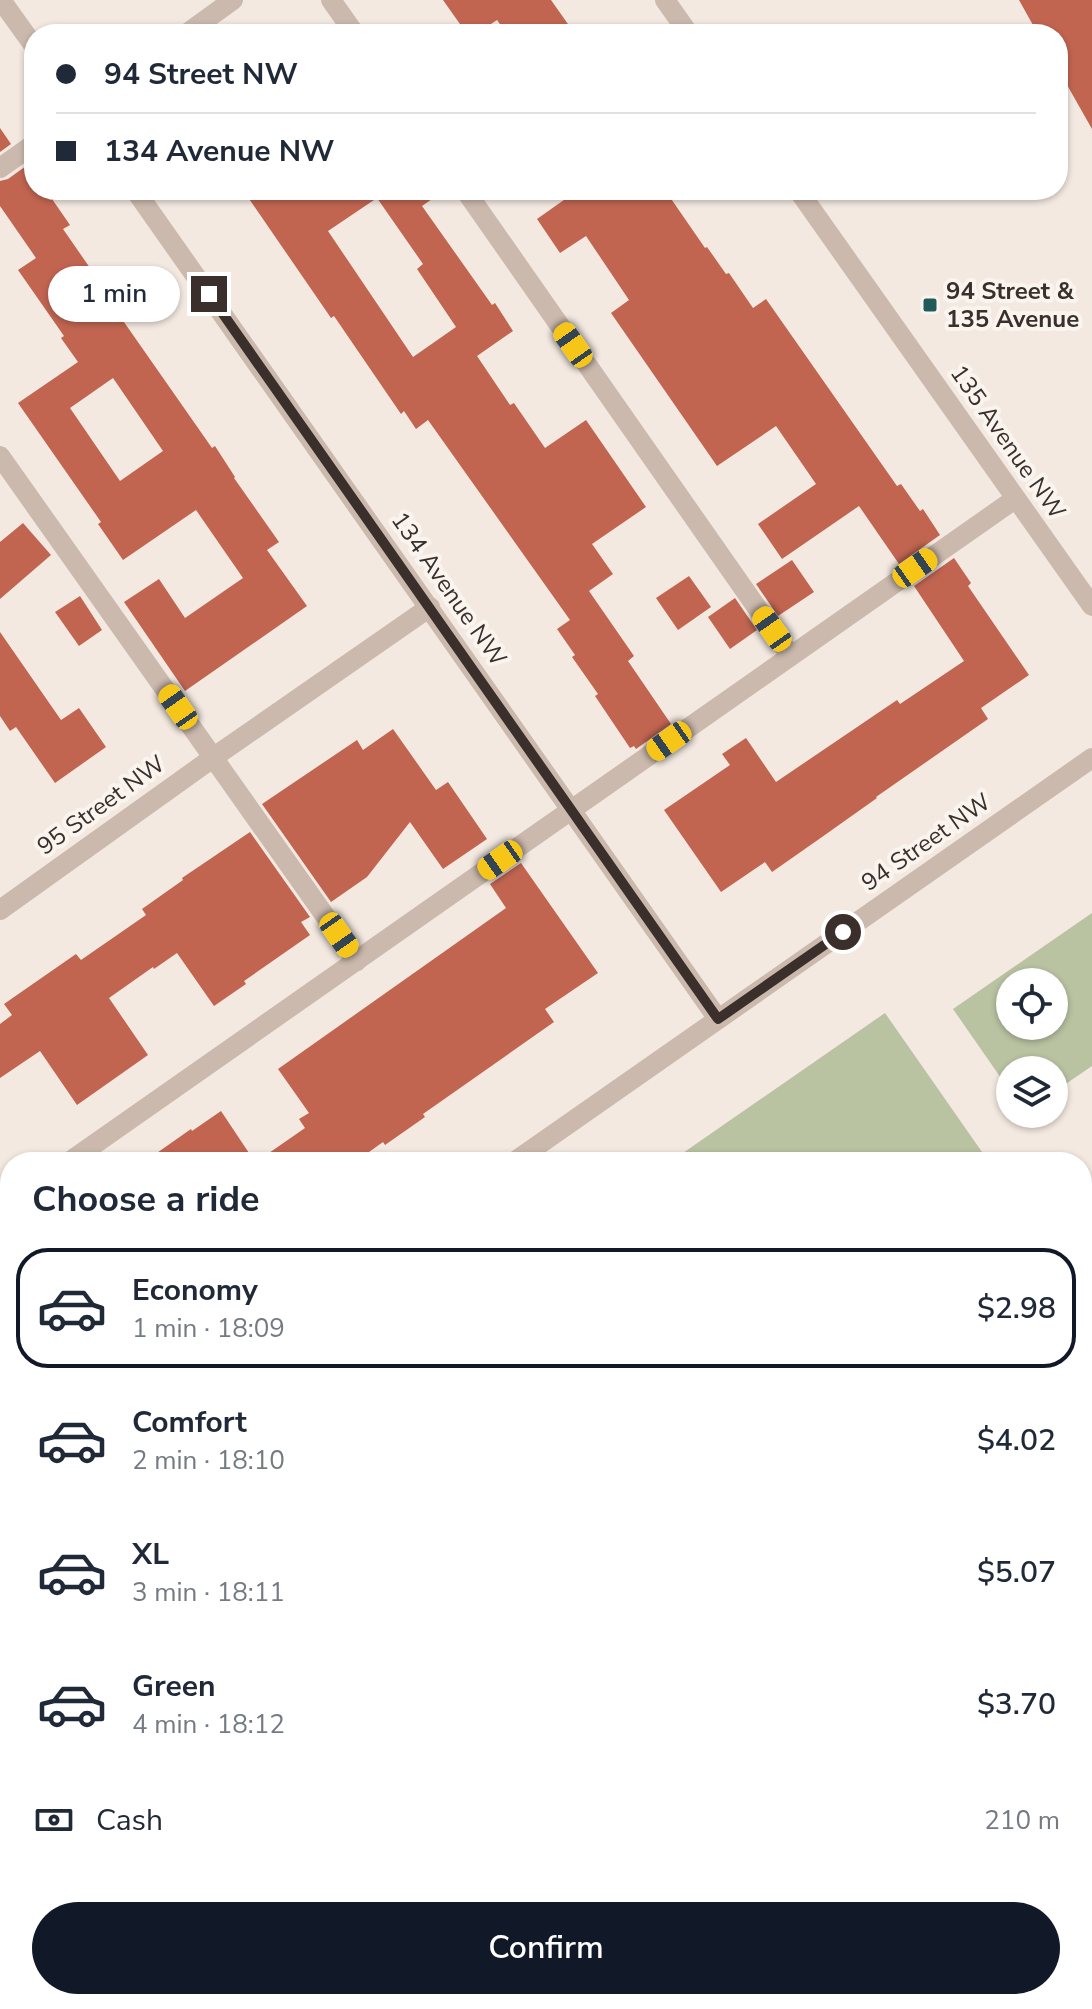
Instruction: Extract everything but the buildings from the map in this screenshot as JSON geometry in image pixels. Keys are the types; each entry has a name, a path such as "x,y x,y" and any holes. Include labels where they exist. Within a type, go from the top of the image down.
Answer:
{"street":[{"path":"1,0 24,32"},
{"path":"200,24 233,0"},
{"path":"331,0 348,24"},
{"path":"665,0 682,24"},
{"path":"0,168 24,151"},
{"name":"134 Avenue NW","path":"142,200 718,1019"},
{"path":"472,200 790,655"},
{"name":"135 Avenue NW","path":"805,200 1092,606"},
{"path":"0,456 357,961"},
{"path":"83,1152 1015,499"},
{"name":"95 Street NW","path":"3,901 430,607"},
{"name":"94 Street NW","path":"528,1152 1092,758"}],"green space":[{"path":"1092,913 1092,1066 1068,1082 1068,1056 996,1056 996,1071 953,1009 996,979 996,1040 1068,1040 1068,968 1012,968"},
{"path":"885,1013 982,1152 684,1152"}],"place":[{"name":"94 Street & 135 Avenue","path":"930,305"}],"route":[{"path":"209,294 718,1019 843,932"}]}
